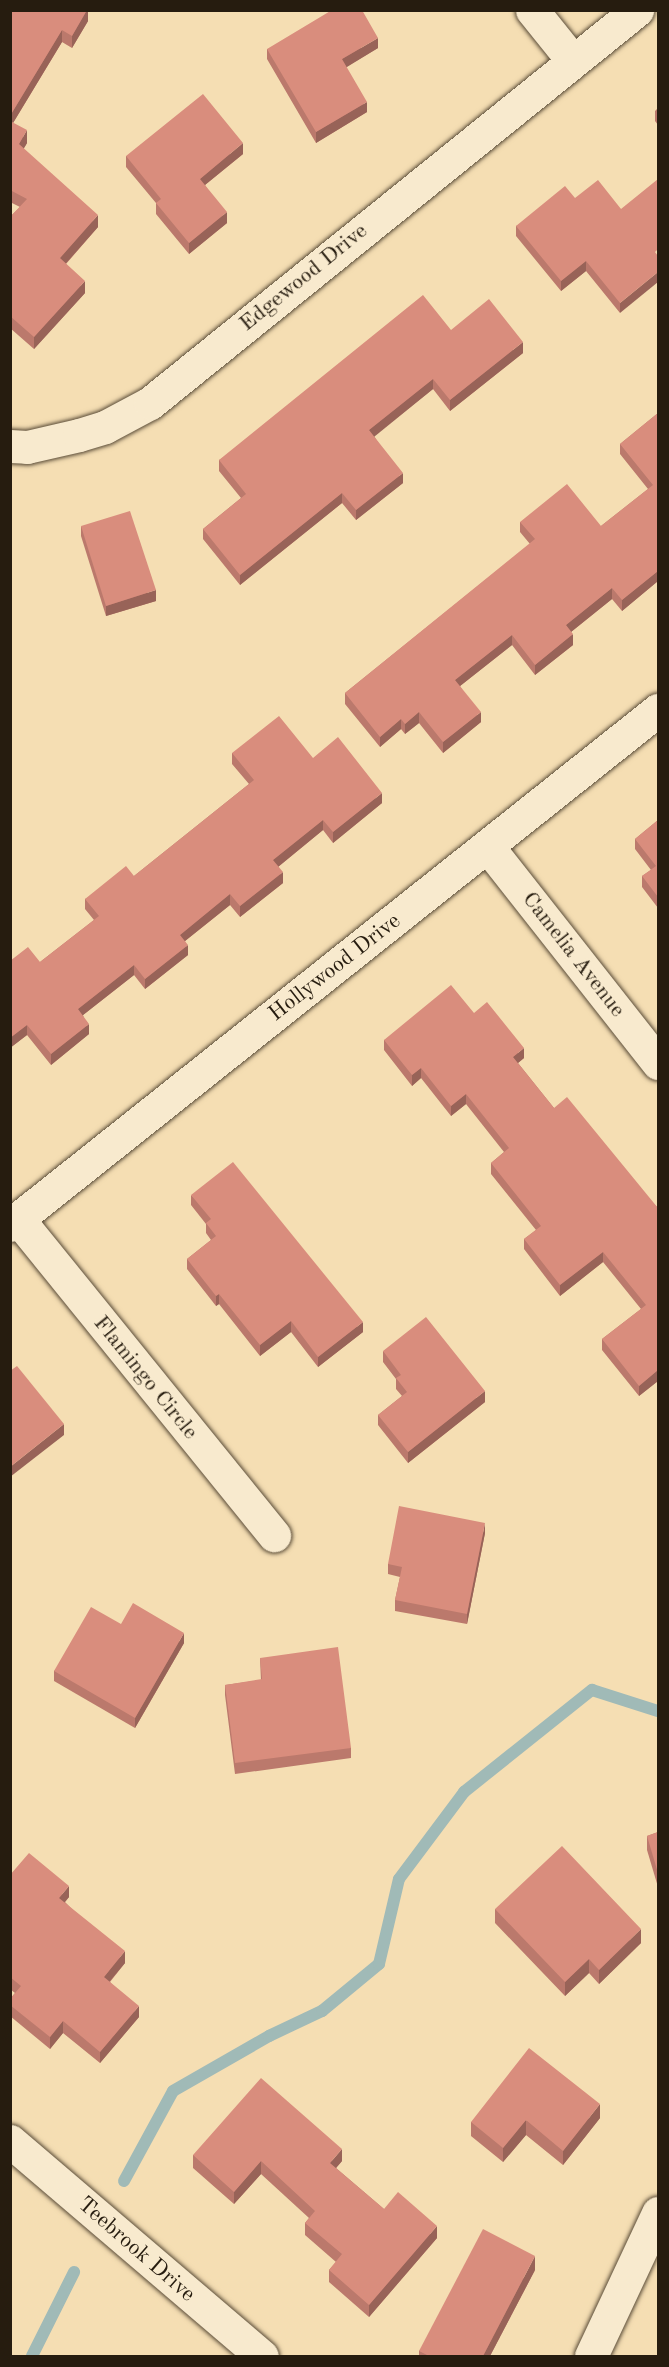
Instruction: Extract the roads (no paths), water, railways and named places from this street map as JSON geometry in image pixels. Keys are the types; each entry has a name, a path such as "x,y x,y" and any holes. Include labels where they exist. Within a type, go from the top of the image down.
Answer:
{"street":[{"path":"532,10 573,61"},
{"name":"Edgewood Drive","path":"10,446 45,444 105,427 150,403 637,10"},
{"name":"Hollywood Drive","path":"14,1222 658,710"},
{"name":"Camelia Avenue","path":"488,847 658,1062"},
{"name":"Flamingo Circle","path":"14,1222 274,1535"},
{"name":"Teebrook Drive","path":"10,2141 262,2356"},
{"path":"591,2356 658,2213"}],"waterway":[{"path":"124,2181 173,2091 269,2036 322,2011 379,1964 399,1879 464,1792 592,1690 658,1711"},
{"path":"32,2356 74,2272"}]}
